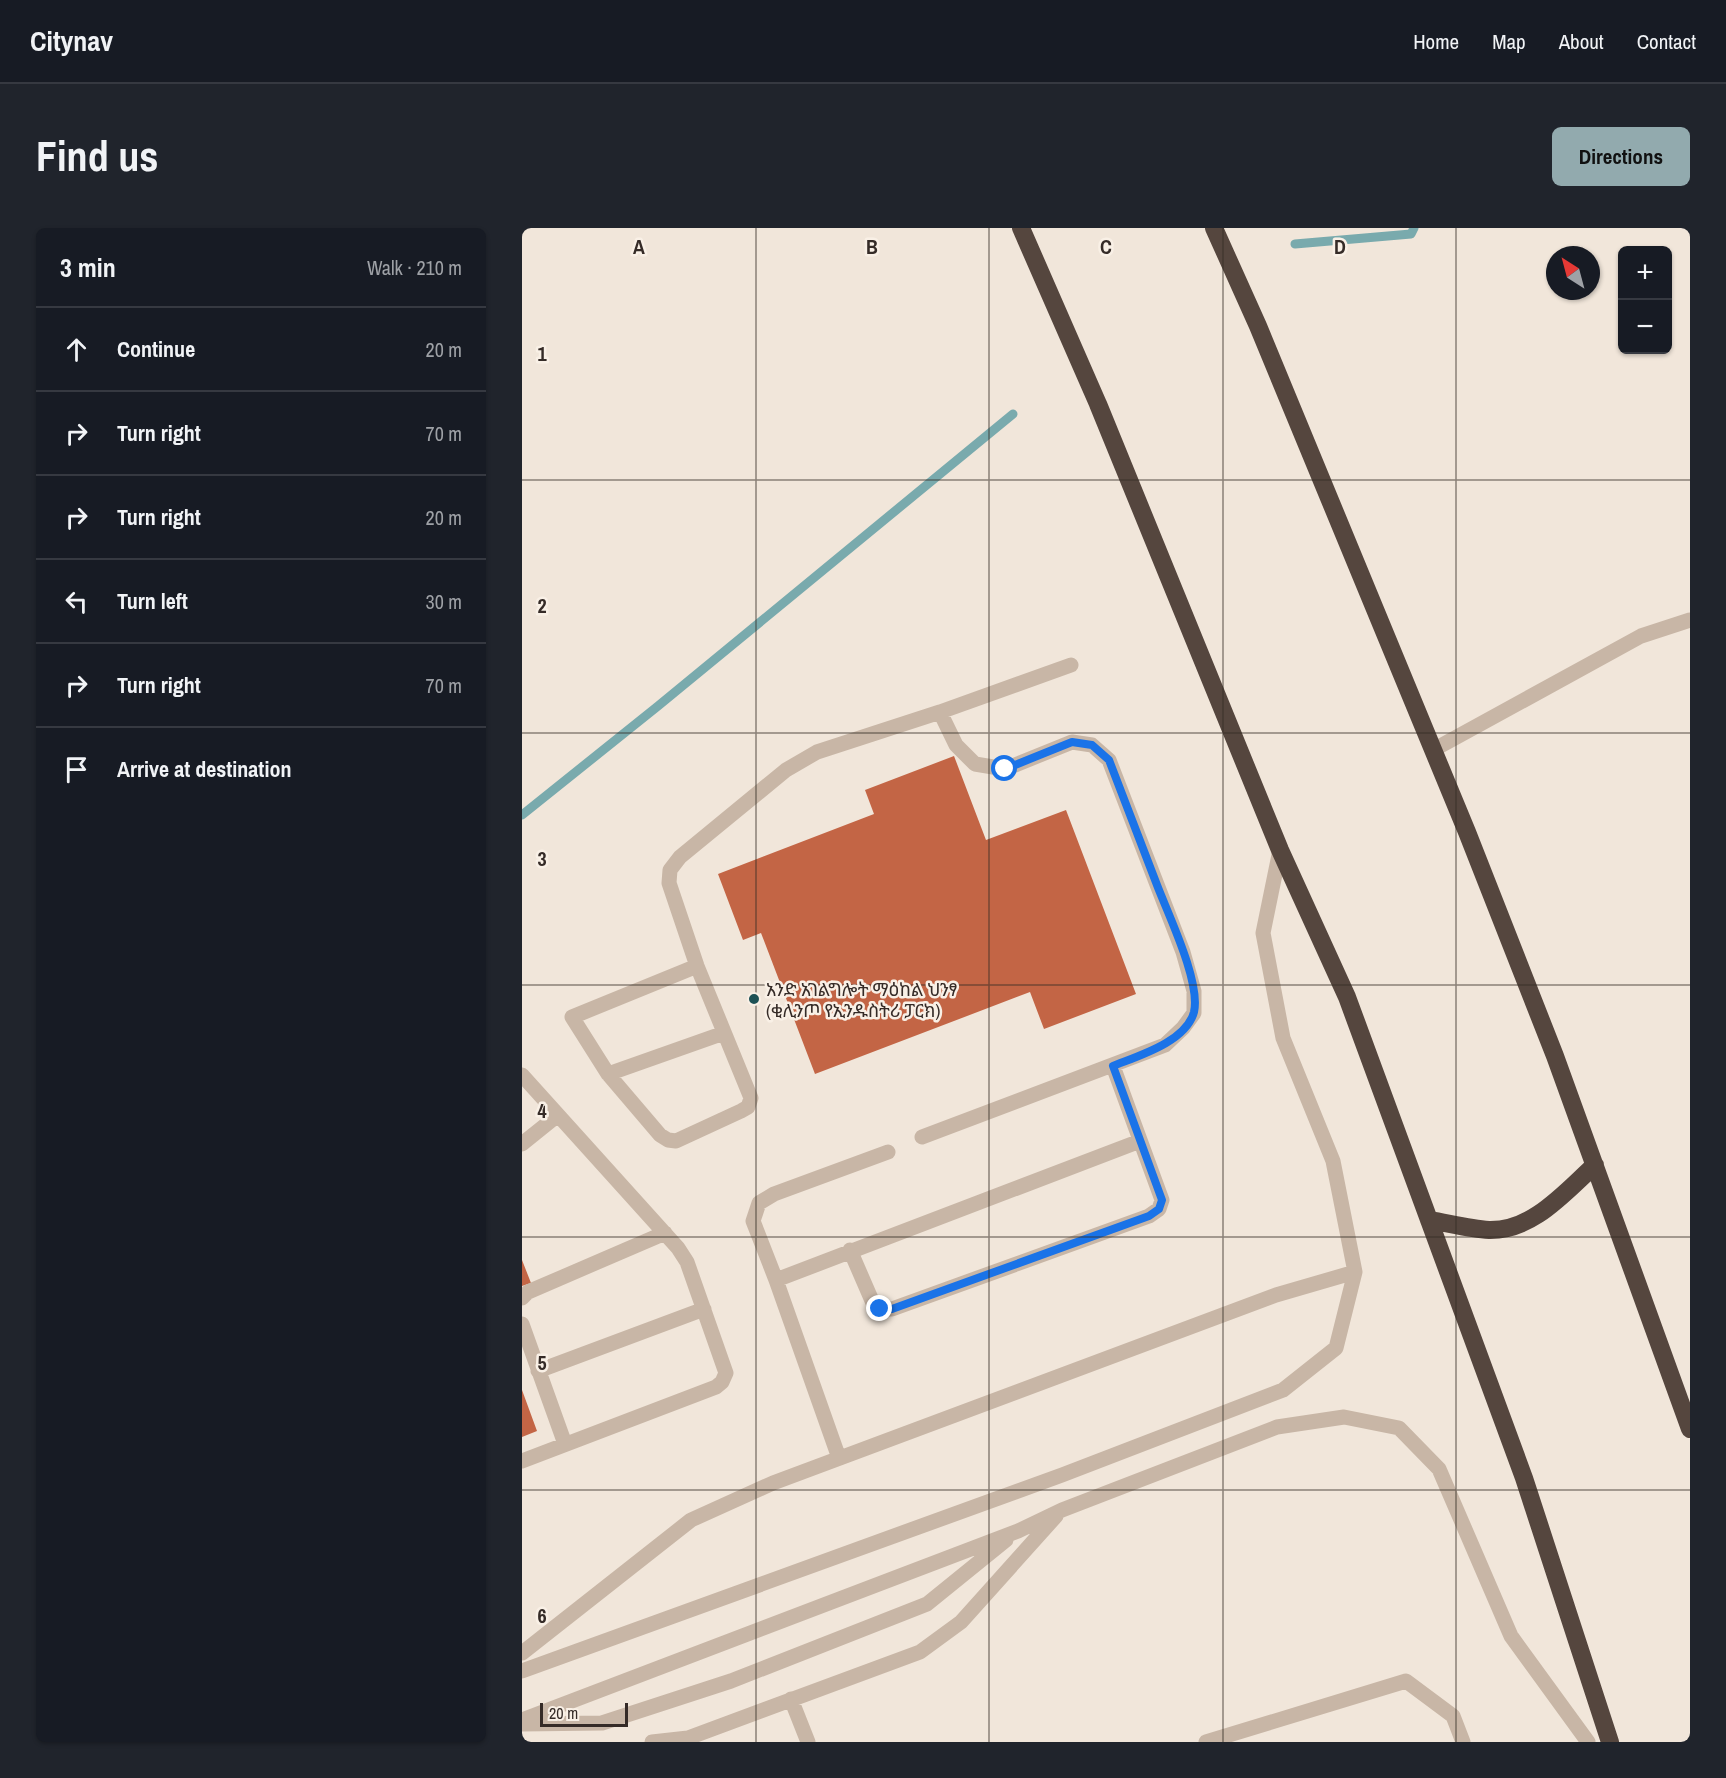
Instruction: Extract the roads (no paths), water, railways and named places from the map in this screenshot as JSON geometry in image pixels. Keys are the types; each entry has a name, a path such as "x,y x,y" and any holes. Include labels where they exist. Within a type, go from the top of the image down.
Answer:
{"highway":[{"path":"1021,228 1098,404 1280,850 1347,997 1524,1478 1610,1742"},
{"path":"1214,228 1258,326 1547,1034 1690,1429"},
{"path":"1429,1220 1489,1230 1511,1227 1534,1217 1595,1166"}],"street":[{"path":"1433,750 1641,636 1690,620"},
{"path":"697,966 572,1017 608,1074 660,1135 668,1140 676,1141 741,1112 748,1107 751,1098 697,966 669,883 670,870 680,857 786,770 817,752 940,712 1071,665"},
{"path":"922,1137 1165,1045 1184,1028 1194,1013 1194,991 1183,952 1109,760 1092,745 1072,742 1005,769 975,764 956,745 940,712"},
{"path":"522,1671 1062,1475 1283,1390 1336,1348 1355,1272 1334,1161 1282,1038 1263,933 1280,850"},
{"path":"608,1074 724,1033"},
{"path":"850,1250 873,1303 880,1309 892,1309 1149,1216 1159,1209 1162,1200 1113,1066"},
{"path":"522,1075 665,1233 687,1262 726,1373 722,1383 716,1387 522,1461"},
{"path":"522,1144 558,1115"},
{"path":"776,1280 1140,1141"},
{"path":"839,1458 753,1221 759,1203 774,1194 888,1152"},
{"path":"522,1298 528,1292 665,1233"},
{"path":"522,1653 691,1520 773,1483 839,1458 1276,1295 1355,1272"},
{"path":"538,1371 704,1309"},
{"path":"522,1324 565,1444"},
{"path":"522,1722 1017,1531 1062,1510 1277,1427 1344,1417 1399,1428 1438,1470 1511,1636 1588,1742"},
{"path":"652,1742 688,1738 920,1652 961,1622 1062,1510"},
{"path":"522,1722 602,1723 731,1682 927,1604 1017,1531"},
{"path":"1206,1742 1406,1681 1453,1716 1463,1742"},
{"path":"791,1699 808,1742"}],"waterway":[{"path":"1295,244 1411,234 1414,228"},
{"path":"522,815 1013,414"}],"place":[{"name":"አንድ አገልግሎት ማዕከል ህንፃ (ቂሊንጦ የኢንዱስትሪ ፓርክ)","path":"754,999"}]}
